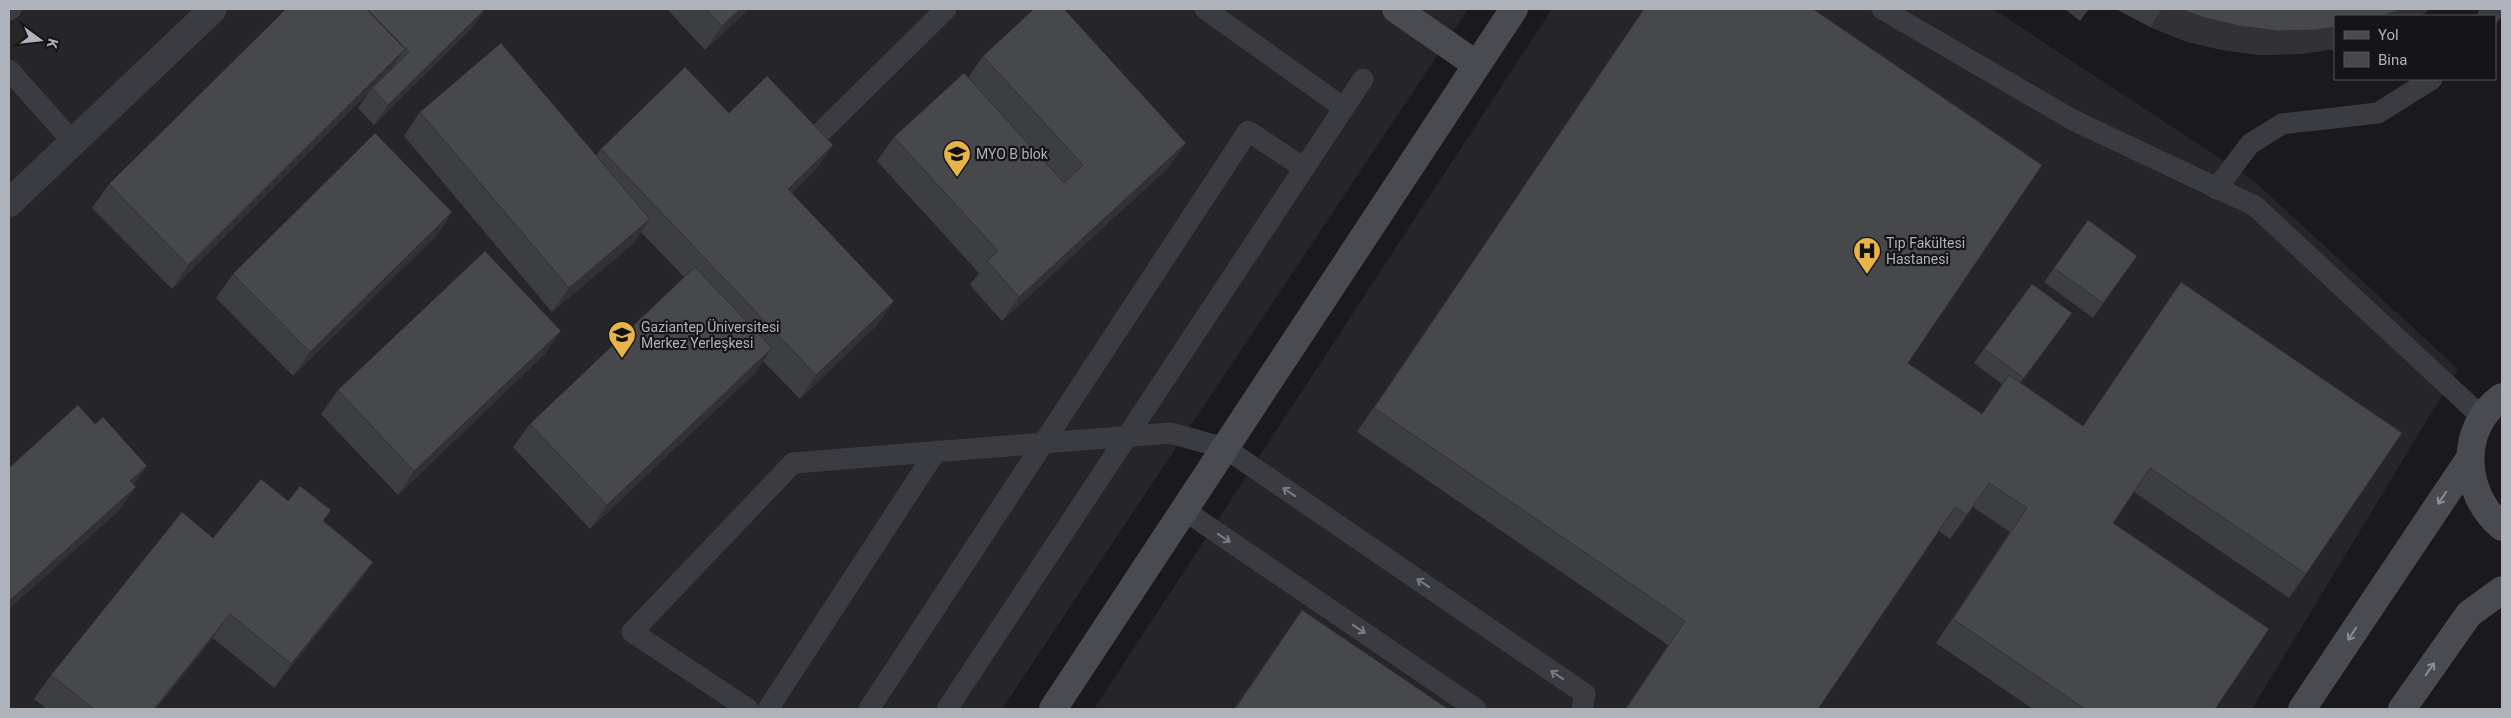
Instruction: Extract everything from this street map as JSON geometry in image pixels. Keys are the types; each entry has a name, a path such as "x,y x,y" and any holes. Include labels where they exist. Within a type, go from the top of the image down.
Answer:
{"street":[{"path":"9,203 213,9"},
{"path":"1396,9 1477,65"},
{"path":"1053,709 1514,9"},
{"path":"2502,397 2483,418 2474,437 2470,458 2472,480 2479,500 2491,518 2502,527"},
{"path":"2302,709 2470,458"},
{"path":"2402,709 2469,614 2502,590"}],"lane":[{"path":"819,134 946,9"},
{"path":"1205,9 1344,108"},
{"path":"1882,9 2073,120 2255,206 2483,418"},
{"path":"9,70 73,142"},
{"path":"948,709 1363,79"},
{"path":"2216,189 2250,144 2282,124 2378,113 2430,80"},
{"path":"869,709 1248,131 1304,168"},
{"path":"748,709 632,632 793,463 1170,433 1225,448 1585,694 1582,709"},
{"path":"768,709 936,451"},
{"path":"1184,510 1476,709"}],"shaded area":[{"name":"Gaziantep Üniversitesi Merkez Yerleşkesi","path":"9,9 1468,9 1002,709 9,709"},
{"name":"Tıp Fakültesi Hastanesi","path":"1552,9 1993,9 2253,180 2458,369 2252,709 1094,709"}],"building":[{"path":"286,9 366,9 405,49 188,265 109,184"},
{"path":"367,9 485,9 388,105 372,88 409,52"},
{"path":"706,9 740,9 722,26"},
{"name":"MYO B blok","path":"1034,9 1064,9 1186,143 1019,297 987,261 998,251 894,137 964,73 1064,183 1083,165 983,56"},
{"path":"1644,9 1813,9 2042,165 1908,363 1982,414 2009,375 2083,426 2181,282 2402,433 2306,574 2150,468 2113,523 2269,629 2215,709 2085,709 1953,619 2027,508 1989,483 1967,515 1955,507 1818,709 1626,709 1685,621 1374,408"},
{"path":"2180,9 2402,9 2384,15 2334,15 2334,27 2316,30 2278,31 2239,26 2202,17"},
{"path":"501,43 650,219 569,288 420,112"},
{"path":"685,67 729,113 767,76 833,145 788,189 894,301 816,375 601,149"},
{"path":"375,133 452,212 310,352 233,274"},
{"path":"2088,220 2137,256 2103,303 2054,268"},
{"path":"485,251 561,331 414,471 338,390"},
{"path":"695,267 772,348 607,505 530,424"},
{"path":"2032,284 2072,313 2024,378 1984,349"},
{"path":"78,405 95,424 103,417 147,466 130,481 136,487 9,601 9,468"},
{"path":"261,479 288,501 300,486 331,510 323,521 373,562 291,664 230,614 154,709 94,709 51,675 182,512 213,538"},
{"path":"1302,610 1448,709 1235,709"}],"place":[{"name":"MYO B blok","path":"957,178"},
{"name":"Tıp Fakültesi Hastanesi","path":"1867,275"},
{"name":"Gaziantep Üniversitesi Merkez Yerleşkesi","path":"622,359"}]}
